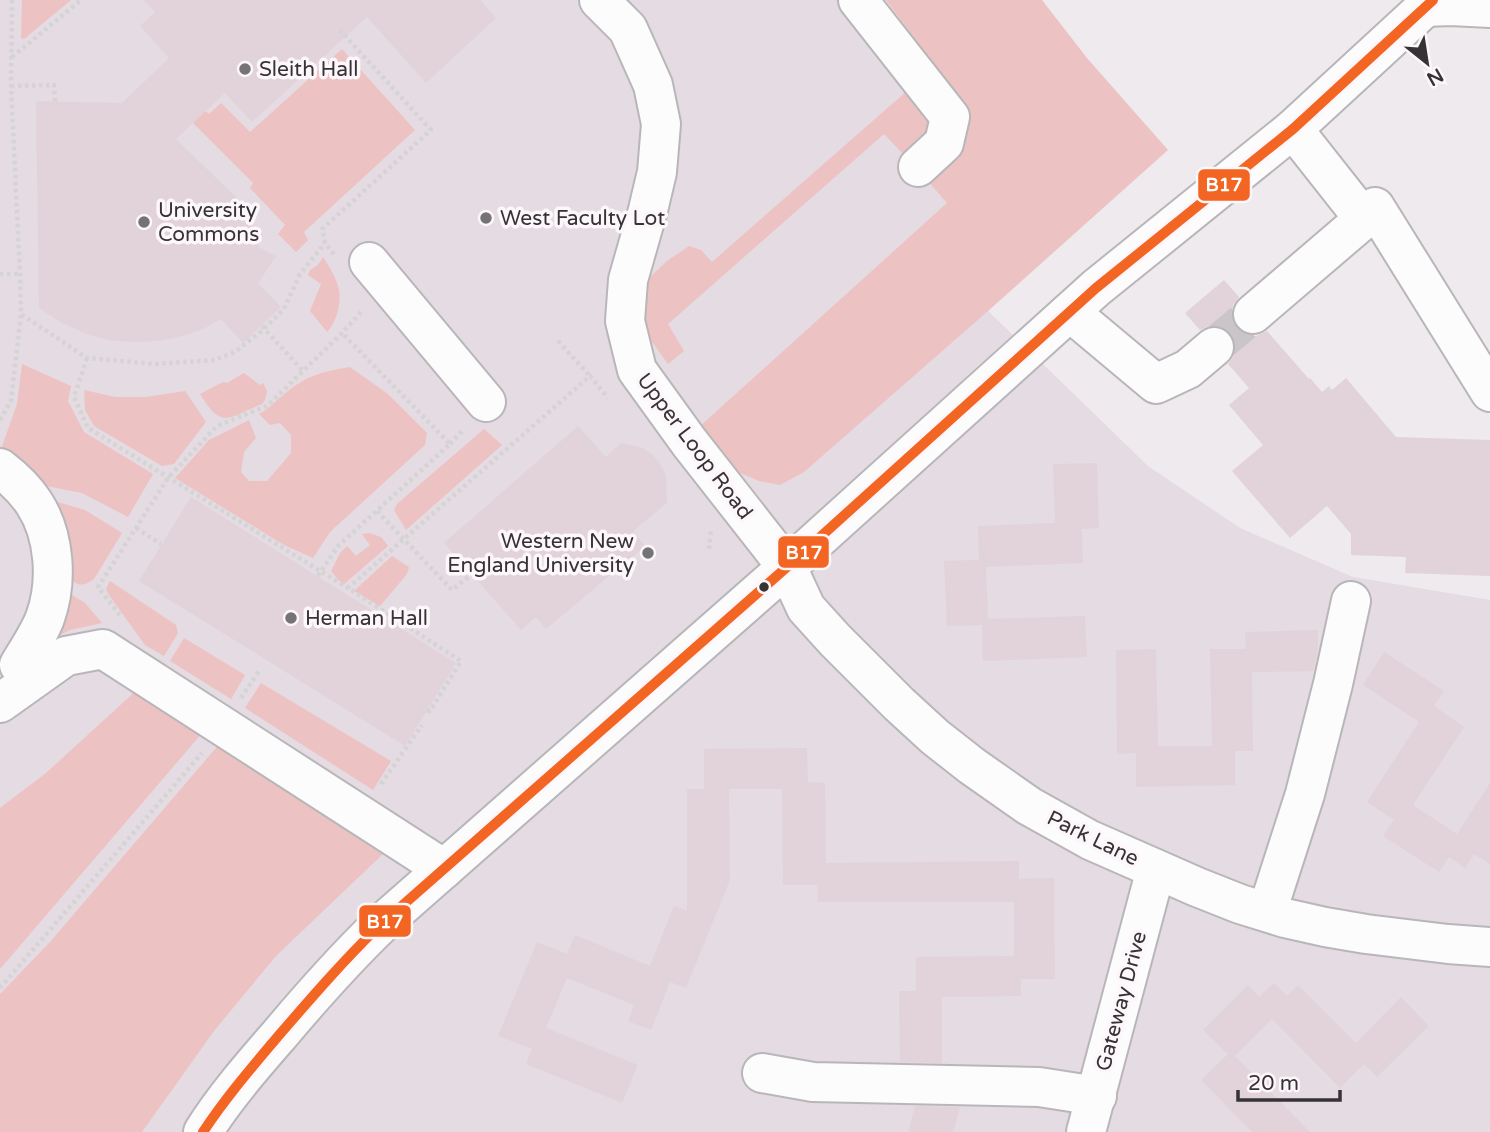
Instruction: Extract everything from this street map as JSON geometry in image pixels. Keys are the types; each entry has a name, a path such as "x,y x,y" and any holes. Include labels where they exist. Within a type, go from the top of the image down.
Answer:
{"main road":[{"name":"Upper Loop Road","path":"600,0 628,29 653,85 661,124 657,172 628,280 625,321 637,370 689,442 787,567"},
{"path":"858,0 950,117 944,144 918,167"},
{"path":"203,1132 252,1066 327,979 379,926 787,567 1096,288 1293,130 1429,4 1490,8"},
{"path":"1293,130 1364,219"},
{"path":"1253,314 1375,207 1490,391"},
{"path":"355,263 486,402"},
{"path":"1070,312 1156,384 1188,369 1214,347"},
{"path":"0,468 34,503 43,520 52,557 50,599 45,618 19,665"},
{"name":"Park Lane","path":"787,567 806,608 864,670 935,737 1000,787 1059,824 1240,904 1285,918 1353,932 1490,947"},
{"path":"1267,912 1305,794 1352,601"},
{"path":"0,703 66,656 103,649 444,869"},
{"name":"Gateway Drive","path":"1086,1132 1156,869"},
{"path":"762,1073 813,1083 1039,1087 1097,1096"}],"path":[{"path":"0,420 11,401 21,314 11,86 12,0"},
{"path":"12,58 81,0"},
{"path":"338,28 431,130 322,229 325,243 355,263"},
{"path":"11,86 54,85 54,102"},
{"path":"21,314 87,358 155,364 214,360 235,352 284,309 300,274 325,243"},
{"path":"0,274 20,274"},
{"path":"125,622 98,587 168,478 217,426 267,406 342,333 367,304"},
{"path":"263,327 302,370"},
{"path":"320,574 338,545 450,444 342,333"},
{"path":"558,341 615,406"},
{"path":"87,358 75,397 88,428 461,661 429,711 427,710"},
{"path":"348,588 590,376"},
{"path":"377,511 452,590 472,574"},
{"path":"709,549 712,518"},
{"path":"136,528 161,544"},
{"path":"237,705 259,671"},
{"path":"374,794 422,725"},
{"path":"0,988 205,750"}],"shaded area":[{"name":"Western New England University","path":"0,0 926,0 1084,212 983,306 1148,466 1240,528 1353,577 1490,600 1490,1132 0,1132"},
{"path":"22,0 71,0 24,39 21,38"},
{"path":"886,0 1042,0 1087,58 1168,150 804,472 780,485 759,481 738,472 698,428 947,203 927,180 962,148 970,122 963,103"},
{"path":"342,49 415,130 304,232 308,240 296,252 278,234 285,225 250,188 253,183 189,119 201,108 209,114 221,103 250,132"},
{"path":"908,90 928,115 930,128 903,154 884,134 668,324 684,351 668,364 647,335 642,312 650,277 689,246 701,250 712,262"},
{"path":"323,257 336,280 340,295 337,315 327,332 310,311 321,284 308,275"},
{"path":"22,364 71,386 68,401 84,432 153,474 128,517 82,493 36,484 0,452 17,404"},
{"path":"350,367 388,394 427,433 425,445 330,532 313,558 284,545 175,478 209,440 249,420 256,438 244,452 241,472 249,481 267,481 291,453 291,435 280,423 270,425 259,414 306,379"},
{"path":"244,373 260,385 263,383 267,391 265,400 262,404 233,416 220,417 200,394"},
{"path":"84,390 115,397 146,397 185,391 206,422 174,464 162,466 94,426 85,410"},
{"path":"484,429 502,445 406,530 394,510 397,504"},
{"path":"44,498 85,510 122,533 94,579 89,582 79,584 66,574"},
{"path":"362,534 381,537 388,546 343,585 331,571 340,553 347,546 356,556 370,545"},
{"path":"392,556 409,567 407,574 380,606 354,591"},
{"path":"110,581 176,625 178,633 164,656 145,645 109,595 106,589"},
{"path":"64,590 85,603 102,623 70,630 50,640"},
{"path":"184,638 245,675 231,699 170,661"},
{"path":"261,683 391,761 373,790 245,708"},
{"path":"139,688 203,732 0,969 0,808 46,773"},
{"path":"221,742 384,853 276,956 214,1031 142,1132 0,1132 0,994 50,942"}],"building":[{"name":"University Commons","path":"144,0 480,0 496,18 426,83 367,17 252,122 225,93 176,139 243,204 238,209 263,235 258,247 276,256 258,283 281,307 243,343 221,319 201,330 179,337 134,342 109,340 84,333 39,308 36,101 122,103 169,58 140,26 155,12"},
{"path":"1224,280 1239,297 1233,306 1231,317 1237,329 1246,335 1256,336 1267,331 1322,392 1329,386 1332,390 1346,378 1396,437 1490,440 1490,576 1405,573 1406,557 1351,555 1351,534 1327,506 1290,538 1232,471 1263,445 1229,405 1249,388 1228,364 1235,354 1235,342 1230,332 1221,326 1209,326 1200,330 1185,313"},
{"path":"578,426 606,457 621,443 643,448 654,456 666,476 667,503 633,531 645,546 546,629 536,617 521,630 444,543"},
{"path":"1097,463 1099,528 1082,529 1083,563 986,567 988,619 1085,616 1087,657 983,661 982,625 947,626 944,561 979,560 978,526 1055,523 1053,464"},
{"name":"Herman Hall","path":"191,497 456,663 405,746 139,581"},
{"path":"1318,630 1318,648 1313,671 1252,672 1253,751 1235,751 1235,785 1136,787 1136,753 1117,754 1116,650 1156,649 1158,746 1212,746 1210,649 1246,649 1245,632"},
{"path":"1384,652 1444,691 1434,706 1464,727 1413,805 1457,834 1490,783 1490,864 1474,854 1465,868 1449,857 1439,872 1383,836 1394,820 1367,802 1419,722 1363,685"},
{"path":"807,748 808,782 825,783 826,863 1019,861 1019,879 1054,878 1055,979 1021,979 1021,996 942,997 942,1063 900,1062 899,991 916,991 916,957 1014,956 1014,902 818,902 817,885 783,885 782,789 729,789 730,880 686,988 670,982 651,1030 628,1021 634,1005 567,978 546,1028 638,1065 622,1103 526,1064 532,1049 498,1036 537,942 567,954 575,935 650,966 674,906 687,911 687,789 704,789 704,749"},
{"path":"1274,983 1287,996 1298,985 1356,1043 1401,997 1429,1026 1377,1077 1364,1064 1340,1088 1272,1019 1235,1056 1310,1132 1252,1132 1201,1080 1228,1054 1203,1030 1248,985 1259,997"},
{"path":"915,1106 960,1107 953,1132 908,1132"}],"tunnel":[{"path":"1214,347 1253,314"}],"transit line":[{"name":"B17","path":"203,1132 230,1094 280,1034 379,926 787,567 1096,288 1293,129 1433,0"}],"place":[{"name":"Sleith Hall","path":"245,69"},
{"name":"West Faculty Lot","path":"486,218"},
{"name":"University Commons","path":"144,222"},
{"name":"Western New England University","path":"648,553"},
{"name":"Herman Hall","path":"291,618"}]}
